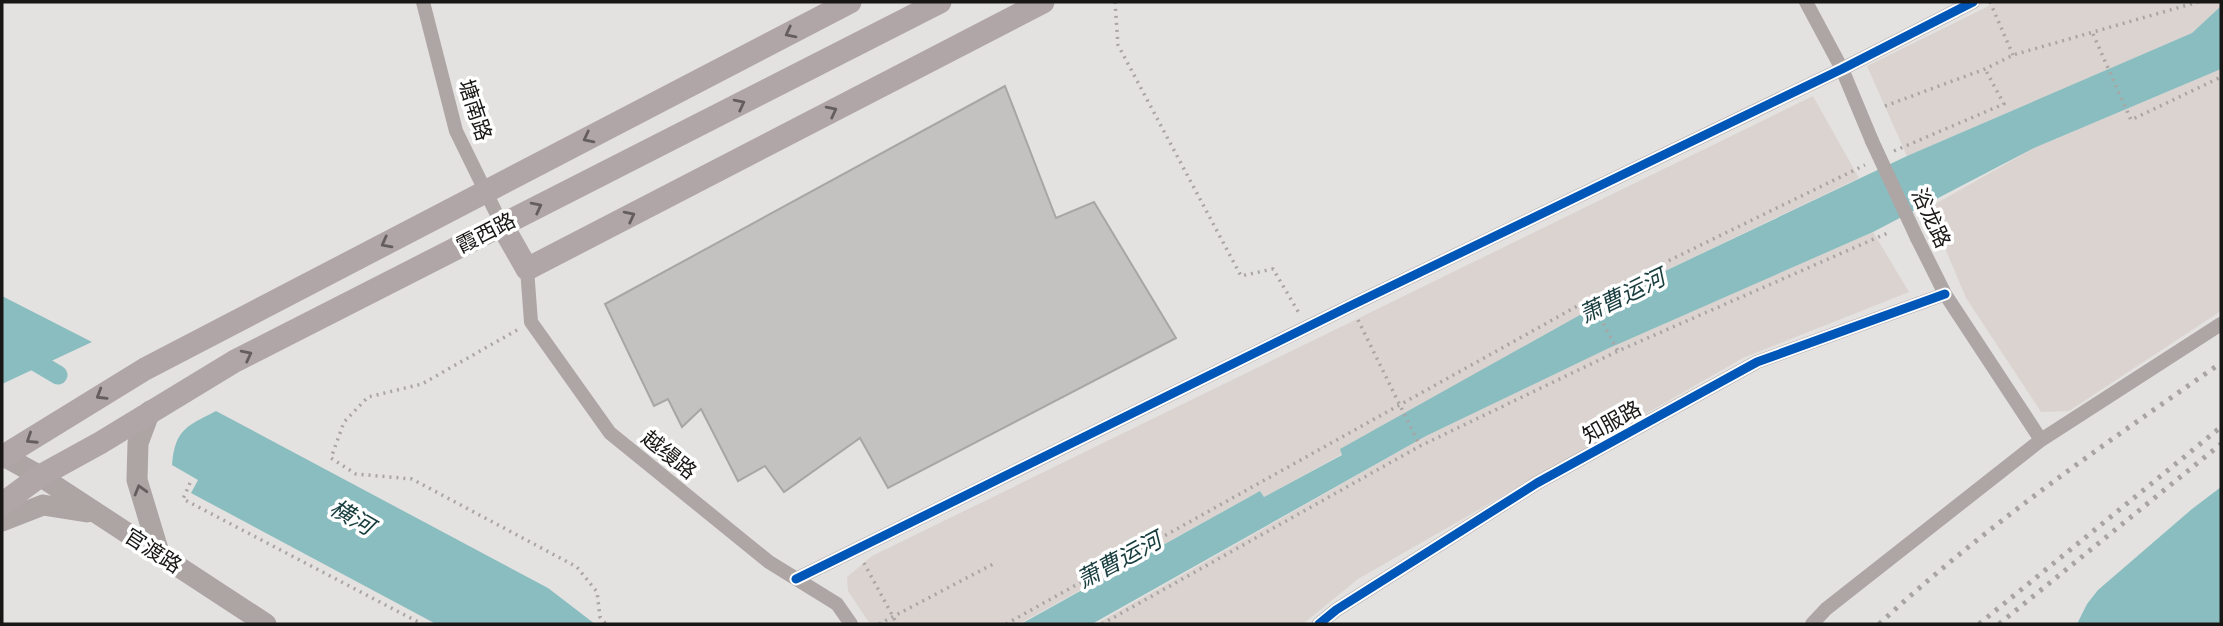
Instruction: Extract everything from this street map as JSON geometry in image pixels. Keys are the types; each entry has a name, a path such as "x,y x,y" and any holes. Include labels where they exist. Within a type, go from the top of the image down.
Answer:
{"main road":[{"name":"霞西路","path":"2,456 145,369 850,2"},
{"name":"霞西路","path":"2,504 40,477 235,361 940,2"},
{"path":"502,225 527,269 1043,2"}],"street":[{"name":"塘南路","path":"423,2 456,131 502,225"},
{"name":"浴龙路","path":"1806,2 1842,69 1872,141 1945,294 2041,440"},
{"path":"796,579 1350,306 1842,69 1973,2"},
{"path":"527,269 531,322"},
{"name":"知服路","path":"1319,624 1336,610 1537,483 1757,362 1945,294"},
{"name":"越缦路","path":"531,322 610,433 769,562 837,604 851,624"},
{"path":"1812,624 1826,609 2041,440 2221,324"},
{"path":"150,411 138,443 137,480 160,555"},
{"name":"官渡路","path":"2,456 40,477 266,624"},
{"path":"2,521 43,505 97,514"}],"path":[{"path":"1115,2 1118,45 1241,276 1273,269 1307,327"},
{"path":"1990,2 2012,55"},
{"path":"1885,106 1985,69 2012,55 2198,2"},
{"path":"2093,33 2131,120 2221,77"},
{"path":"1886,156 2004,104 1985,69"},
{"path":"1006,624 1590,299 1873,162"},
{"path":"1102,624 1420,446 1618,351 1890,232"},
{"path":"1590,299 1618,351"},
{"path":"1350,306 1420,446"},
{"path":"531,322 422,384 368,397 344,422 331,458 356,474 412,478 577,567 597,592 600,617 606,624"},
{"path":"190,483 183,499 422,624"},
{"path":"856,549 897,624"},
{"path":"879,624 995,563"},
{"path":"1019,618 1023,624"}],"shaded area":[{"path":"1997,2 2221,2 2221,6 2192,33 1907,156 1867,66"},
{"path":"2221,69 2221,311 2069,411 2041,412 1966,298 1928,208 2034,148"},
{"path":"1813,96 1859,178 1621,292 1341,449 1342,454 1264,497 1260,491 1019,624 870,624 848,591 847,577 872,556"},
{"path":"1873,232 1909,292 1743,358 1358,579 1303,624 1096,624 1426,436 1607,349"}],"water":[{"name":"萧曹运河","path":"2221,6 2221,69 2034,148 1873,232 1607,349 1426,436 1092,624 1021,624 1260,491 1264,497 1342,455 1340,449 1621,292 1907,156 2192,33"},
{"path":"2,296 92,342 2,384"},
{"path":"216,411 548,588 595,624 436,624 191,493 198,480 172,465 176,443 190,425"},
{"path":"2221,487 2221,624 2077,624 2098,590"}],"building":[{"path":"1005,86 1056,218 1094,202 1176,338 888,488 860,438 784,492 765,466 738,481 701,409 682,427 668,399 654,406 605,304"}],"waterway":[{"name":"横河","path":"2,342 58,375"}],"railway":[{"path":"1879,624 2003,520 2221,363"},
{"path":"1979,624 2221,427"},
{"path":"1999,624 2221,444"}],"cycle path":[{"path":"796,579 1350,306 1842,69 1973,2"},
{"path":"1319,624 1336,610 1537,483 1757,362 1945,294"}]}
